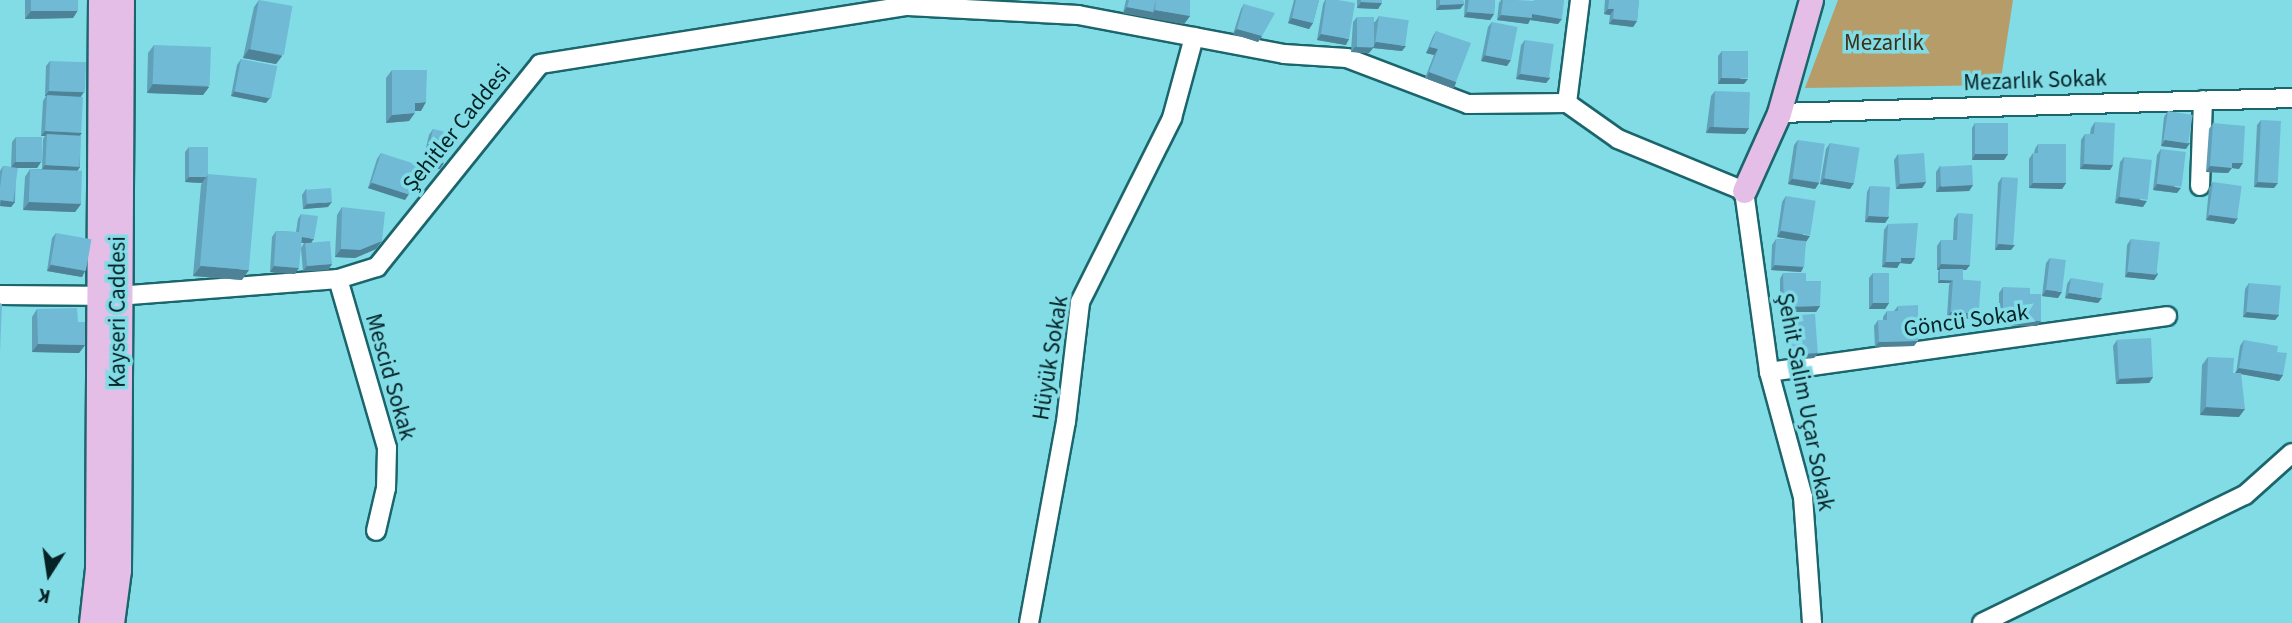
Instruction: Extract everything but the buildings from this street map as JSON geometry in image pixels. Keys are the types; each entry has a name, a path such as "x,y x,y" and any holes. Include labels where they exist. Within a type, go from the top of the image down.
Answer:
{"main road":[{"name":"Kayseri Caddesi","path":"100,0 107,297 118,569 112,623"},
{"name":"Kayseri Caddesi","path":"91,623 97,569 122,0"},
{"path":"1744,191 1779,113 1811,0"}],"street":[{"path":"1580,0 1567,103 1618,139 1744,191"},
{"name":"Şehitler Caddesi","path":"0,295 107,297 338,279 377,267 540,64 908,3 1078,15 1284,54 1347,58 1468,104 1567,103"},
{"name":"Hüyük Sokak","path":"1030,623 1066,422 1080,302 1172,118 1195,37"},
{"name":"Mezarlık Sokak","path":"1779,113 2292,98"},
{"path":"2200,186 2203,100"},
{"name":"Şehit Salim Uçar Sokak","path":"1744,191 1769,372 1803,496 1812,623"},
{"name":"Mescid Sokak","path":"338,279 387,448 386,488 376,531"},
{"name":"Göncü Sokak","path":"1769,372 2167,316"},
{"path":"1982,623 2245,495 2292,453"}],"green space":[{"name":"Mezarlık","path":"1838,0 2013,0 2000,85 1805,88"}]}
